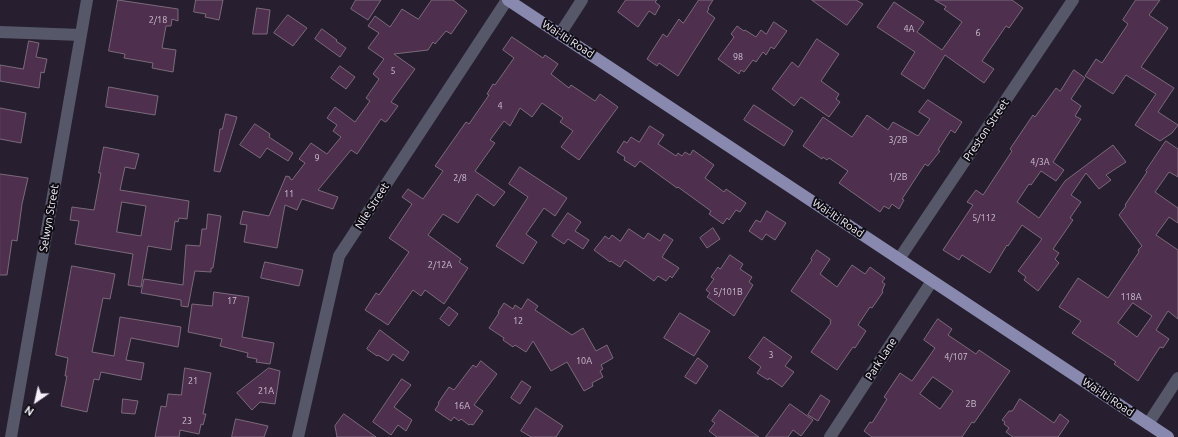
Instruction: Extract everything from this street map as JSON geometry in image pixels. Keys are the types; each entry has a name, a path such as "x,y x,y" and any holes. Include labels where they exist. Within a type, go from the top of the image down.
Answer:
{"main road":[{"name":"Wai-Iti Road","path":"507,0 1168,437"}],"street":[{"name":"Selwyn Street","path":"11,437 88,0"},
{"name":"Nile Street","path":"298,437 339,256 507,0"},
{"path":"560,34 582,0"},
{"name":"Preston Street","path":"900,259 1073,0"},
{"path":"0,32 81,35"},
{"name":"Park Lane","path":"830,437 932,281"},
{"path":"1148,424 1178,378"}],"building":[{"path":"118,0 178,9 178,21 172,19 171,26 166,26 162,48 176,50 173,72 152,68 153,63 124,58 125,54 109,51"},
{"path":"196,0 223,0 219,20 205,17 206,14 194,12"},
{"path":"356,0 381,0 368,20 351,9"},
{"path":"432,0 453,0 467,11 451,34 446,31 435,44 433,42 428,50 394,54 415,69 391,102 398,106 387,121 385,122 381,119 357,154 351,150 318,190 338,197 333,209 302,199 297,210 285,205 277,248 244,242 247,225 240,224 243,211 269,216 286,176 290,177 292,180 305,163 299,159 311,143 327,154 341,137 333,131 337,125 327,118 335,107 355,122 370,101 366,98 379,79 373,74 384,59 368,48 379,33 368,26 375,16 390,27 402,9 418,19"},
{"path":"626,0 657,0 655,2 660,6 655,15 649,11 638,27 618,12"},
{"path":"699,0 713,0 707,12 715,18 678,76 659,63 657,66 647,59 663,34 667,37 679,19 683,23"},
{"path":"812,0 856,0 863,4 847,25"},
{"path":"935,0 1012,0 1023,8 1009,28 1006,26 982,61 994,69 984,83 945,55 924,89 901,74 915,52 877,27 894,2 924,22 917,32 942,50 962,22 944,9 946,7"},
{"path":"1136,0 1160,0 1149,15 1168,28 1141,67 1174,88 1158,112 1178,125 1172,133 1160,141 1135,125 1156,94 1126,75 1113,94 1085,76 1096,59 1102,63 1128,24 1123,20"},
{"path":"257,8 270,10 267,34 253,34"},
{"path":"288,15 307,28 293,46 274,33"},
{"path":"774,22 787,31 774,49 771,47 766,55 763,52 756,62 753,60 744,72 741,70 739,74 718,59 734,37 731,34 737,26 756,37 761,30 766,34"},
{"path":"322,29 346,48 340,57 315,39"},
{"path":"512,37 543,58 545,55 558,64 551,74 569,88 571,85 595,101 600,94 618,107 579,160 561,147 573,131 560,122 563,118 542,103 532,117 520,108 510,126 504,121 490,140 495,143 475,171 505,192 494,206 477,194 458,223 443,214 428,235 461,259 459,262 468,268 444,304 425,290 421,296 413,290 388,325 365,310 376,293 379,295 409,252 389,238 412,204 402,197 408,189 423,199 443,171 435,166 466,122 469,124 489,95 487,94 493,84 495,85 514,58 503,50"},
{"path":"817,39 839,54 821,81 839,94 836,99 840,102 829,117 801,97 794,106 772,89 792,62 798,67"},
{"path":"29,41 39,43 36,57 47,59 44,73 41,72 39,88 0,81 0,65 23,69"},
{"path":"340,66 355,77 346,89 331,78"},
{"path":"1074,70 1085,78 1071,99 1081,106 1075,116 1081,119 1053,162 1064,170 1056,181 1041,171 1031,185 1029,184 1017,202 1039,218 1065,181 1113,145 1126,162 1106,175 1111,180 1099,189 1086,173 1071,195 1081,202 1070,218 1073,220 1053,249 1059,253 1055,259 1059,263 1038,291 1024,280 1026,277 1018,271 1042,239 1022,225 1008,246 1007,245 990,273 962,255 959,260 943,250 973,205 967,202 976,190 983,195 1012,151 1010,149 1033,115 1035,117 1056,88 1060,91"},
{"path":"109,87 158,96 155,115 106,107"},
{"path":"928,100 962,122 955,133 951,130 938,150 940,151 928,166 925,164 902,199 904,200 899,209 892,204 889,209 884,206 880,212 839,183 848,171 829,158 827,160 823,157 822,159 803,146 823,117 852,137 867,115 888,130 893,122 918,136 930,119 919,112"},
{"path":"754,105 793,131 784,146 744,120"},
{"path":"0,108 26,113 21,143 0,139"},
{"path":"226,114 237,117 220,172 214,171 220,129 222,129"},
{"path":"255,124 270,134 269,137 293,153 288,161 267,148 260,158 240,145"},
{"path":"650,126 664,135 658,144 676,156 678,153 682,156 685,152 690,155 693,150 714,165 705,178 724,192 726,189 746,203 740,212 736,210 729,220 727,218 723,224 709,214 711,211 640,161 635,167 624,160 625,157 617,152 624,141 627,143 631,137 639,142"},
{"path":"1166,141 1178,149 1178,177 1169,172 1155,192 1178,208 1178,223 1169,217 1156,235 1178,250 1178,319 1168,311 1156,330 1169,339 1163,348 1160,347 1138,381 1114,364 1116,362 1072,333 1081,321 1059,307 1078,278 1108,298 1139,252 1138,250 1142,246 1119,215 1147,172 1146,171","holes":["1133,303 1152,316 1137,337 1118,323"]},
{"path":"104,147 139,154 135,169 125,167 120,190 189,201 187,219 179,218 178,222 175,221 171,250 148,246 141,287 128,285 133,254 75,244 79,221 70,220 72,207 94,210 101,173 99,173","holes":["122,202 146,206 141,236 117,232"]},
{"path":"520,167 567,198 555,216 544,208 526,234 537,242 523,264 496,246 528,197 509,184"},
{"path":"0,174 28,178 22,204 17,241 12,240 7,275 0,275"},
{"path":"767,211 786,223 775,240 766,234 762,240 749,231 756,220 760,222"},
{"path":"568,213 581,222 575,231 589,240 583,249 568,239 564,244 552,236"},
{"path":"208,214 221,216 213,268 211,268 211,272 195,271 188,307 181,306 181,300 141,293 144,279 183,285 186,245 200,246 202,229 206,229"},
{"path":"713,228 720,239 707,248 700,238"},
{"path":"629,229 644,239 648,233 660,241 664,234 673,240 662,257 679,268 672,278 670,276 666,281 658,276 654,281 625,260 620,267 611,261 610,262 594,250 605,236 609,239 612,235 620,241"},
{"path":"817,250 830,259 820,274 837,287 852,265 865,274 870,267 885,278 882,282 885,284 882,291 883,292 872,308 870,307 858,325 866,331 855,348 853,347 837,370 811,352 831,323 831,320 791,291"},
{"path":"730,255 743,264 740,269 752,277 749,282 753,285 734,316 707,297 710,293 706,290 714,279 711,277 718,267 720,269"},
{"path":"265,262 303,270 299,286 261,278"},
{"path":"72,266 115,274 110,299 103,298 92,352 114,356 120,317 181,327 178,347 131,338 126,360 144,363 141,380 101,372 99,380 94,379 87,412 61,406 67,376 65,376 68,358 56,355"},
{"path":"214,292 249,297 242,337 274,343 270,364 256,362 257,359 247,357 248,353 220,346 222,339 188,332 192,304 212,306"},
{"path":"528,299 538,306 535,310 572,335 583,328 596,351 607,345 613,358 601,365 603,369 600,371 603,377 592,383 593,386 584,391 567,362 551,371 533,341 526,352 515,345 513,347 503,340 504,338 489,328 504,303 513,309 515,305 521,309"},
{"path":"449,307 458,314 449,326 440,319"},
{"path":"680,313 710,331 694,356 664,338"},
{"path":"938,319 952,329 948,335 976,354 979,350 1010,371 974,423 972,422 962,437 872,437 864,431 870,422 872,423 887,399 884,397 900,373 912,381 935,348 924,340","holes":["933,377 953,391 940,409 920,394"]},
{"path":"380,330 409,352 403,361 393,354 388,361 367,349"},
{"path":"764,337 792,357 785,366 794,372 782,387 769,378 768,380 757,373 761,367 749,358"},
{"path":"698,358 708,366 696,384 685,377"},
{"path":"481,361 497,374 474,405 483,411 473,425 469,425 461,419 459,421 454,417 451,421 435,410 449,387 454,390 473,365 476,367"},
{"path":"185,368 211,373 203,414 206,414 203,425 201,424 199,434 180,430 179,437 155,437 161,406 166,407 168,394 181,395"},
{"path":"269,368 280,371 275,404 260,402 252,410 237,393"},
{"path":"402,379 411,385 394,407 412,420 406,431 398,425 391,435 373,422"},
{"path":"522,381 531,387 520,404 511,398"},
{"path":"821,395 830,401 818,421 808,415"},
{"path":"123,399 138,401 135,414 122,413"},
{"path":"1020,399 1054,423 1060,414 1069,421 1058,437 1013,437 1006,432 1009,428 1002,420 1009,411 1012,411"},
{"path":"790,404 813,420 801,436 793,430 788,437 766,437"},
{"path":"536,408 563,426 556,437 531,437 521,431"},
{"path":"720,410 759,437 717,437 709,431 715,423 712,421"},
{"path":"344,414 376,437 337,437 335,426"},
{"path":"236,419 268,426 264,437 232,437"}]}
